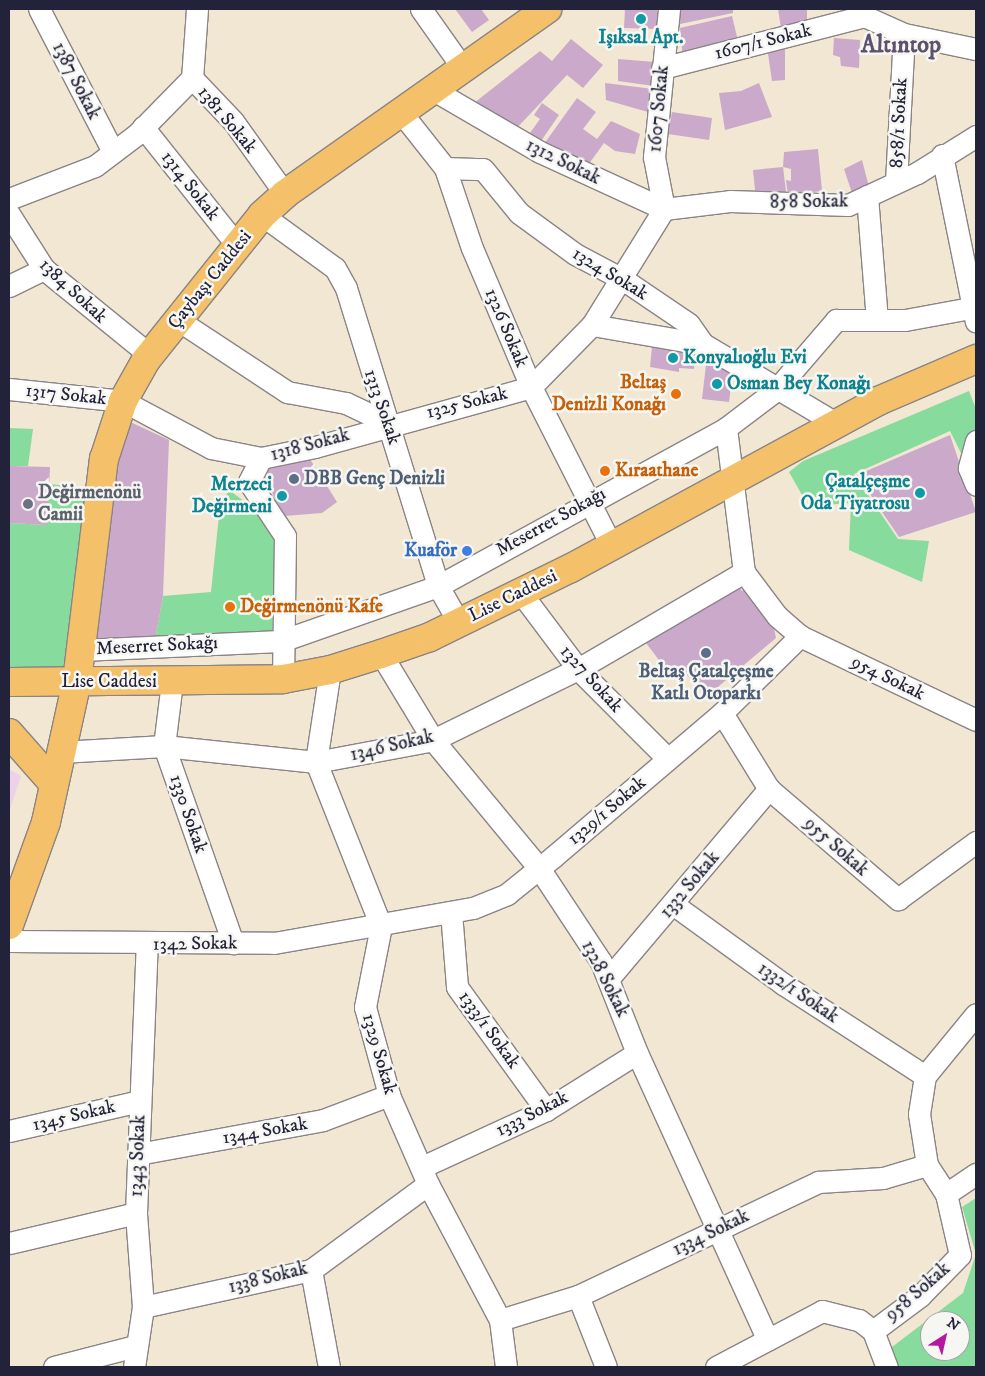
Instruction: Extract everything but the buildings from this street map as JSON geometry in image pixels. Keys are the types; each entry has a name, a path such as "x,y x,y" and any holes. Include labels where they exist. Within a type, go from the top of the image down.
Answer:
{"main road":[{"name":"Çaybaşı Caddesi","path":"9,925 46,822 77,682 104,459 123,401 150,355 262,214 285,194 400,112 430,88 547,9"},
{"name":"Lise Caddesi","path":"9,682 172,682 283,679 330,670 380,654 459,623 521,593 612,547 837,424 976,359"},
{"path":"9,733 54,784"}],"street":[{"name":"1387 Sokak","path":"40,9 114,152"},
{"name":"1381 Sokak","path":"197,9 192,78 233,121 285,194"},
{"path":"421,9 462,67"},
{"name":"1607 Sokak","path":"664,209 654,157 669,9"},
{"path":"863,13 904,34 976,49"},
{"name":"1607/1 Sokak","path":"662,68 863,13"},
{"name":"858/1 Sokak","path":"896,182 904,34"},
{"path":"9,199 95,166 143,127 192,78"},
{"name":"1312 Sokak","path":"430,88 540,152 664,209"},
{"name":"1326 Sokak","path":"400,112 445,168 472,248 531,386 585,502 612,547"},
{"name":"1314 Sokak","path":"143,127 237,245"},
{"name":"858 Sokak","path":"664,209 730,201 848,205 896,182 976,136"},
{"path":"942,155 975,313"},
{"name":"1324 Sokak","path":"445,168 483,169 520,213 575,254 624,280 689,324 703,344 774,390 837,424"},
{"path":"867,196 877,320"},
{"name":"1325 Sokak","path":"388,423 531,386 592,325 624,280 664,209"},
{"name":"1384 Sokak","path":"9,214 44,269 150,355"},
{"name":"1313 Sokak","path":"262,214 335,268 346,288 361,346 388,423 438,586 459,623"},
{"path":"9,286 44,269"},
{"name":"Meserret Sokağı","path":"81,650 280,640 438,586 585,502 726,428 774,390 836,320 877,320 975,313"},
{"path":"178,320 287,392 346,404 388,423"},
{"path":"592,325 703,344"},
{"name":"1317 Sokak","path":"9,389 123,401"},
{"name":"1318 Sokak","path":"123,401 211,448 260,458 315,447 388,423"},
{"path":"726,428 735,481 744,572"},
{"path":"976,442 969,468 976,485"},
{"path":"260,458 249,482 286,536 280,640 283,679"},
{"name":"954 Sokak","path":"744,572 777,616 800,636 976,720"},
{"name":"1346 Sokak","path":"61,752 164,746 316,762 433,740 578,669 744,572"},
{"name":"1327 Sokak","path":"521,593 578,669 668,759"},
{"name":"1329/1 Sokak","path":"381,926 451,912 507,894 722,713 800,636"},
{"name":"1328 Sokak","path":"380,654 433,740 539,868 609,978 637,1053 719,1229 768,1340"},
{"path":"330,670 316,762 381,926"},
{"name":"1330 Sokak","path":"172,682 164,746 233,943"},
{"name":"955 Sokak","path":"722,713 769,789 898,899 976,842"},
{"name":"1332 Sokak","path":"609,978 674,905 769,789"},
{"name":"1332/1 Sokak","path":"674,905 783,984 925,1076"},
{"name":"1333/1 Sokak","path":"451,912 457,987 546,1110"},
{"name":"1342 Sokak","path":"9,941 147,944 274,943 381,926"},
{"name":"1329 Sokak","path":"381,926 365,1007 389,1095 425,1175 500,1320 506,1367"},
{"name":"1343 Sokak","path":"134,1367 135,1346 143,1307 136,1213 147,944"},
{"path":"927,1165 919,1114 925,1076 976,1014"},
{"name":"1333 Sokak","path":"425,1175 546,1110 637,1053"},
{"name":"1344 Sokak","path":"138,1154 323,1120 389,1095"},
{"name":"1345 Sokak","path":"9,1131 140,1101"},
{"name":"1334 Sokak","path":"500,1320 578,1296 818,1182 883,1178 927,1165"},
{"name":"958 Sokak","path":"873,1331 920,1296 960,1255 946,1194 927,1165"},
{"path":"946,1194 976,1174"},
{"name":"1338 Sokak","path":"143,1307 311,1270 425,1175"},
{"path":"9,1242 136,1213"},
{"path":"311,1270 329,1367"},
{"path":"578,1296 606,1367"},
{"path":"716,1367 822,1311 859,1320 873,1331 887,1367"},
{"path":"54,1367 135,1346"}],"shaded area":[{"path":"9,769 21,776 9,812"}],"green space":[{"path":"969,391 976,409 976,430 961,453 950,431 854,474 898,539 929,541 922,582 849,550 851,503 822,505 802,495 789,472 803,461"},
{"path":"9,428 33,429 28,466 9,466"},
{"path":"49,484 99,489 77,681 9,682 9,523 47,525"},
{"path":"229,490 277,526 272,632 155,640 163,596 211,592 220,506"},
{"path":"976,1198 976,1254 962,1207"},
{"path":"976,1254 976,1367 897,1367 892,1347 920,1326 920,1361 970,1361 970,1311 939,1311 963,1293"}],"place":[{"name":"Işıksal Apt.","path":"641,19"},
{"name":"Konyalıoğlu Evi","path":"673,358"},
{"name":"Osman Bey Konağı","path":"717,384"},
{"name":"Beltaş Denizli Konağı","path":"676,394"},
{"name":"Kıraathane","path":"605,471"},
{"name":"DBB Genç Denizli","path":"294,479"},
{"name":"Çatalçeşme Oda Tiyatrosu","path":"920,493"},
{"name":"Merzeci Değirmeni","path":"282,496"},
{"name":"Değirmenönü Camii","path":"28,504"},
{"name":"Kuaför","path":"467,551"},
{"name":"Değirmenönü Kafe","path":"230,607"},
{"name":"Beltaş Çatalçeşme Katlı Otoparkı","path":"706,653"}],"district":[{"name":"Altıntop","path":"901,46"}]}
